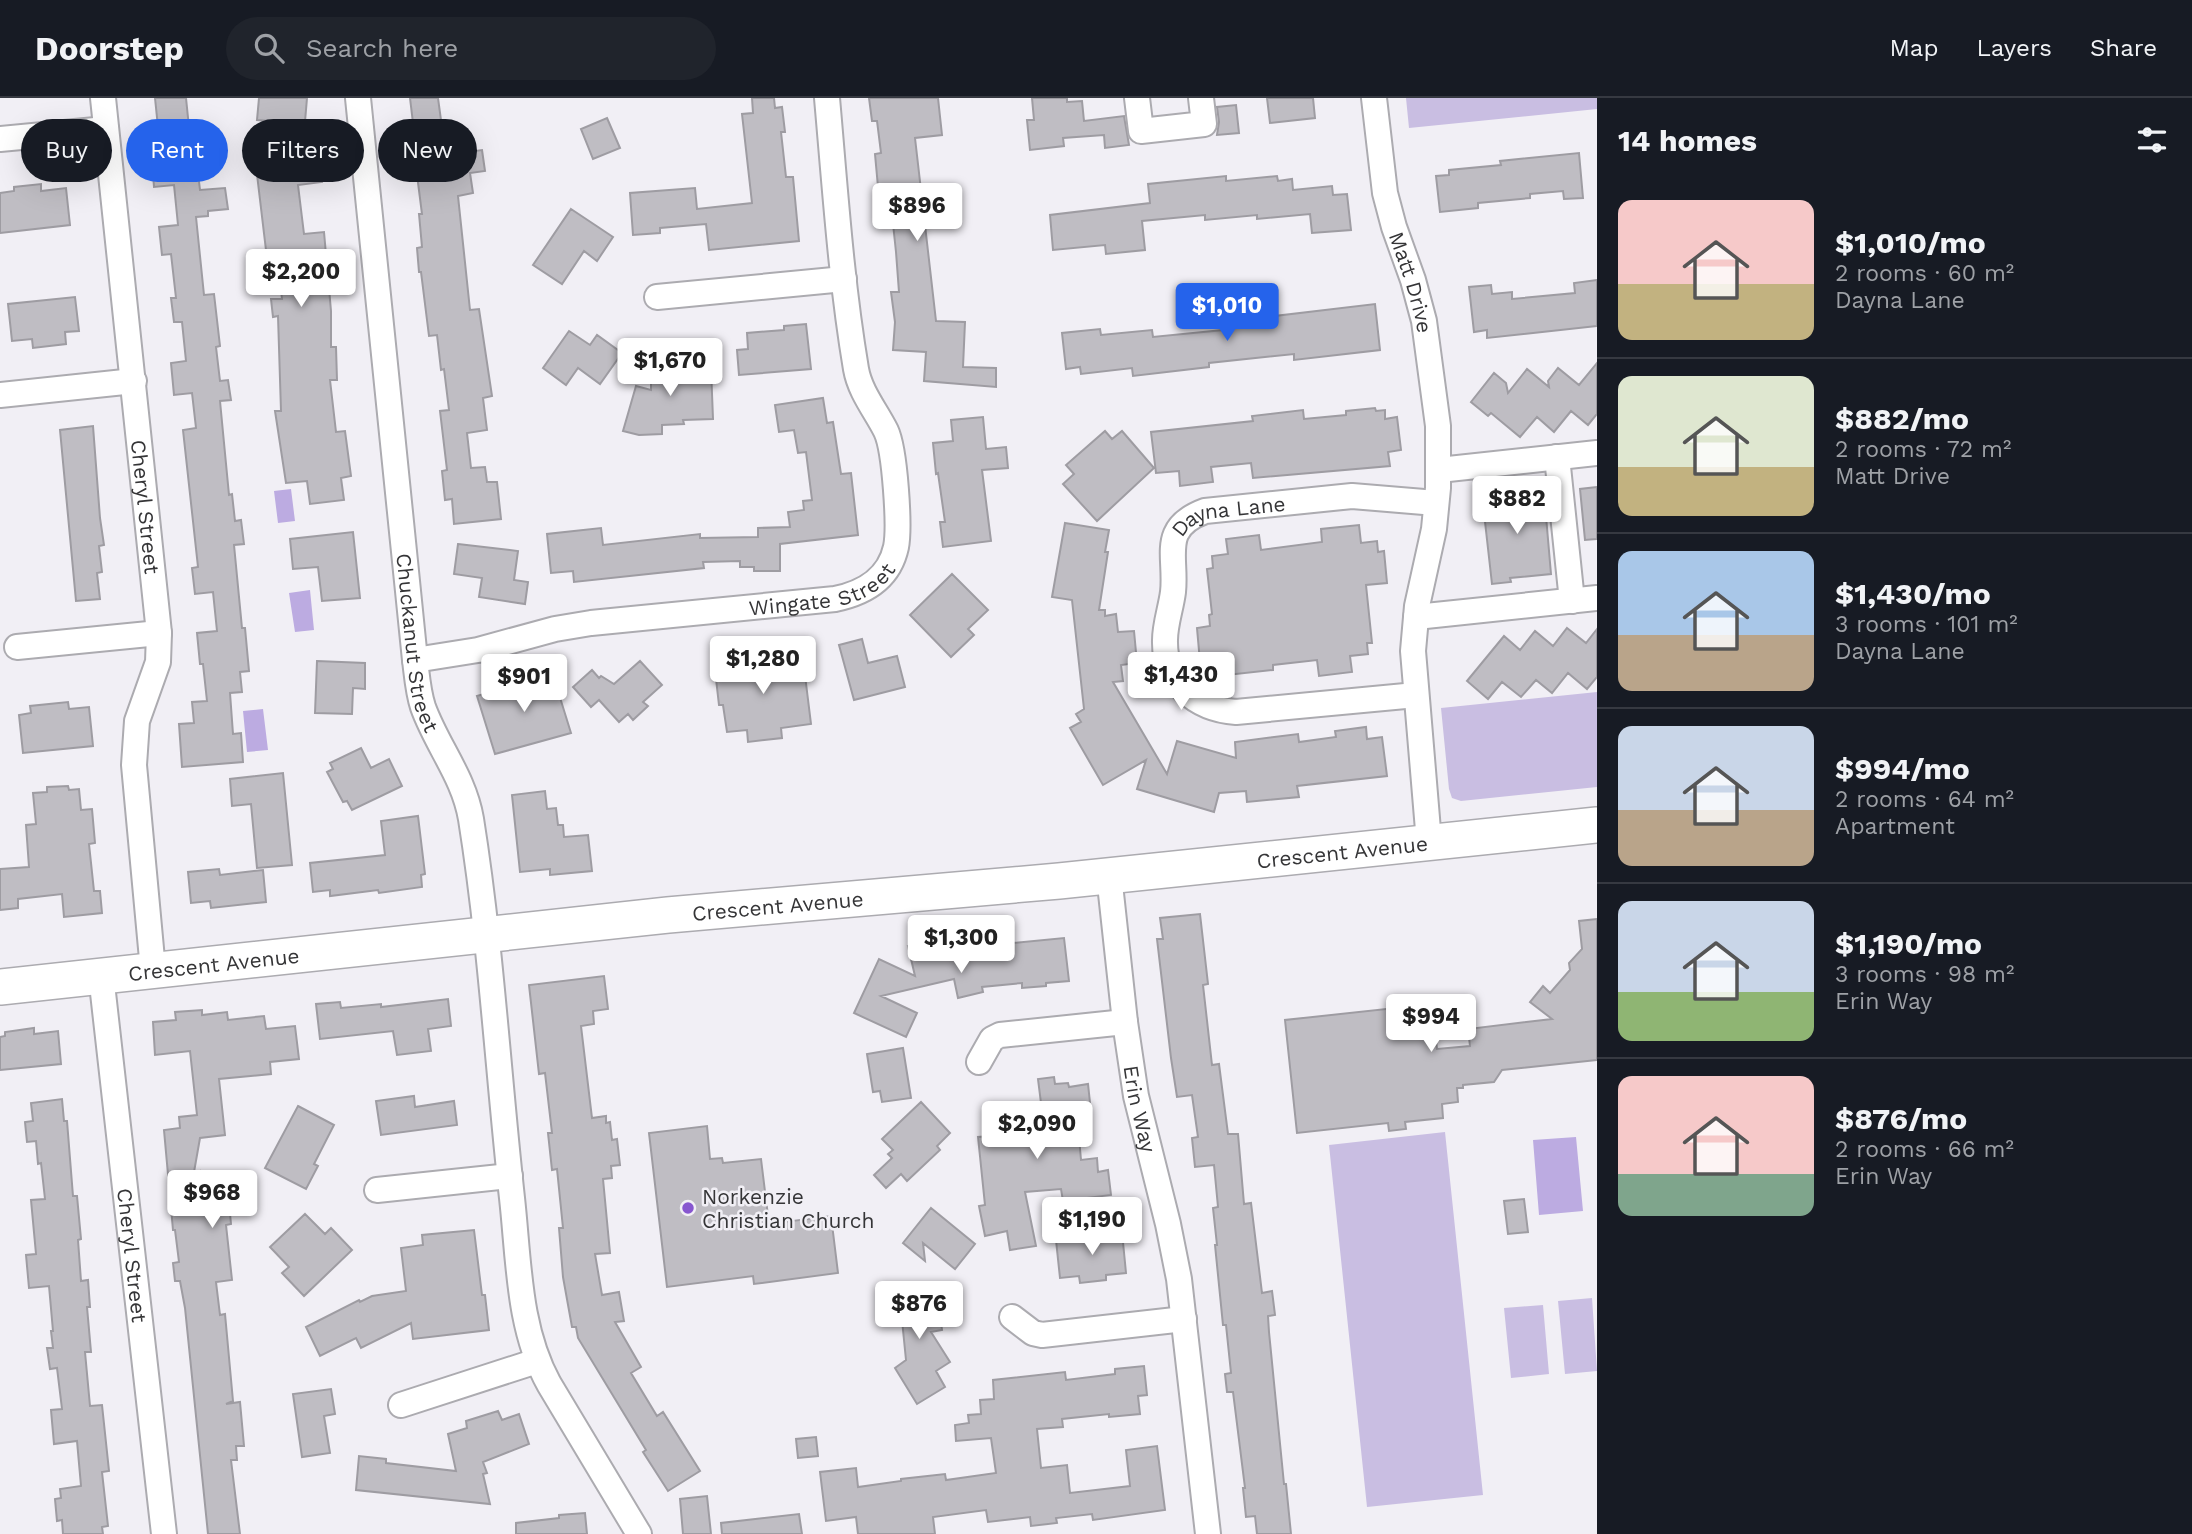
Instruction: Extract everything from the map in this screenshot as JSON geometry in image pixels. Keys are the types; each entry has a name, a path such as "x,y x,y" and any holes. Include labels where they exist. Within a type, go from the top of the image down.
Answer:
{"street":[{"name":"Cheryl Street","path":"103,98 105,119"},
{"name":"Chuckanut Street","path":"358,98 415,660 423,707 458,776 467,801 487,935 526,1320 537,1361 639,1534"},
{"name":"Wingate Street","path":"415,660 478,650 583,624 835,599 863,591 875,583 890,563 898,535 891,449 886,431 859,380 844,279 827,98"},
{"path":"1137,98 1141,131 1204,124 1201,98"},
{"name":"Matt Drive","path":"1374,98 1388,207 1413,280 1426,333 1438,426 1439,470 1434,529 1416,617 1413,651 1429,842"},
{"path":"0,139 21,137"},
{"name":"Cheryl Street","path":"112,182 159,633 158,662 137,721 134,765 153,970"},
{"path":"657,297 844,279"},
{"path":"0,395 134,381"},
{"path":"1439,470 1597,453"},
{"path":"1557,457 1572,601"},
{"name":"Dayna Lane","path":"1416,695 1236,712 1214,709 1191,697 1176,681 1165,651 1165,632 1173,588 1172,548 1178,529 1194,516 1205,512 1352,496 1436,503"},
{"path":"1416,617 1597,598"},
{"path":"17,647 159,633"},
{"name":"Crescent Avenue","path":"0,987 668,915 1109,875 1597,825"},
{"name":"Erin Way","path":"1109,875 1125,1022 1138,1107 1178,1270 1208,1534"},
{"name":"Cheryl Street","path":"101,975 164,1534"},
{"path":"979,1062 992,1040 1000,1035 1125,1022"},
{"path":"377,1190 510,1175"},
{"path":"1012,1317 1033,1333 1042,1335 1184,1319"},
{"path":"401,1405 537,1361"}],"shaded area":[{"path":"1406,98 1597,98 1597,109 1409,128"},
{"path":"291,489 295,521 278,523 274,491"},
{"path":"310,590 314,630 295,632 289,593"},
{"path":"1597,692 1597,787 1461,801 1452,798 1441,708"},
{"path":"263,709 268,750 247,752 243,711"},
{"path":"1445,1132 1483,1495 1367,1507 1329,1145"},
{"path":"1576,1137 1583,1211 1539,1215 1533,1140"},
{"path":"1592,1298 1597,1371 1565,1374 1558,1301"},
{"path":"1543,1305 1549,1374 1511,1378 1504,1308"}],"building":[{"path":"155,98 186,98 188,119 157,119"},
{"path":"259,98 307,98 305,119 257,119"},
{"path":"410,98 438,98 441,119 413,119"},
{"path":"752,98 774,98 775,108 782,107 785,132 781,132 786,177 793,177 799,241 709,250 706,224 660,228 660,233 633,235 630,193 695,188 697,209 752,203 742,114 753,113"},
{"path":"869,98 938,98 942,135 915,138 936,321 965,322 963,367 996,368 996,387 924,381 926,352 893,350 895,322 891,292 899,292 896,252 889,186 878,187 875,154 881,153 877,121 872,121"},
{"path":"1032,98 1082,101 1084,121 1124,116 1129,145 1105,148 1104,135 1063,138 1064,146 1030,150 1027,120 1034,120"},
{"path":"1267,98 1313,98 1315,118 1270,123"},
{"path":"1236,105 1239,133 1217,135 1217,107"},
{"path":"607,118 620,148 593,159 581,129"},
{"path":"482,150 485,171 477,172 477,151"},
{"path":"1579,153 1583,198 1564,199 1563,191 1530,194 1530,198 1478,203 1478,208 1440,212 1436,176 1449,175 1449,170 1501,165 1500,161"},
{"path":"1226,176 1226,181 1277,176 1278,181 1292,179 1293,190 1332,186 1333,195 1347,194 1351,230 1312,233 1310,214 1205,220 1205,215 1142,221 1145,250 1106,254 1105,245 1053,250 1050,215 1150,203 1148,184"},
{"path":"154,182 199,182 200,190 225,188 228,209 208,211 208,216 196,217 204,295 214,294 220,346 216,347 220,381 228,380 231,400 220,401 229,495 232,494 235,521 241,520 244,544 234,545 249,671 240,672 242,692 230,693 233,734 241,733 243,762 182,767 179,724 194,723 192,702 207,701 197,633 217,631 213,592 195,594 192,568 198,567 183,430 196,428 192,393 174,395 171,363 186,361 182,322 174,322 171,298 176,298 171,254 162,255 159,227 178,225 174,185 154,187"},
{"path":"258,182 322,182 298,185 304,234 324,232 331,311 331,347 336,347 337,380 330,380 336,432 345,431 351,476 341,478 344,500 310,504 307,481 286,483 275,411 281,411 278,316 273,317 271,299 282,299 278,266 268,267"},
{"path":"418,182 471,182 473,193 458,196 470,310 479,309 492,396 483,398 487,430 467,433 471,468 485,467 487,482 497,482 501,519 454,524 452,499 445,500 442,471 447,470 440,411 449,410 437,335 429,336 419,272 417,248 422,247 419,214 422,214"},
{"path":"41,184 41,191 66,188 70,225 0,233 0,193 14,191 14,187"},
{"path":"571,209 613,237 597,261 584,251 562,284 533,265"},
{"path":"1597,280 1597,326 1487,338 1487,330 1474,332 1469,287 1491,285 1492,294 1512,292 1512,299 1575,293 1574,283"},
{"path":"75,297 79,331 65,332 66,344 33,348 32,339 12,341 8,304"},
{"path":"1375,304 1380,350 1294,360 1294,354 1209,363 1209,367 1133,376 1132,368 1081,374 1080,367 1066,369 1062,333 1100,329 1101,335 1152,330 1153,337 1223,330 1223,325 1275,320 1275,316"},
{"path":"806,324 811,369 739,375 737,350 748,349 747,333 784,330 784,326"},
{"path":"569,331 590,345 597,335 622,353 600,384 578,368 566,385 543,368"},
{"path":"651,359 685,359 685,370 711,368 713,419 683,420 684,424 662,425 662,434 639,435 623,431 636,386 651,390"},
{"path":"1597,363 1597,414 1588,425 1571,411 1554,432 1537,417 1520,437 1491,413 1488,416 1471,402 1494,373 1506,383 1508,393 1527,369 1549,387 1548,381 1558,368 1579,385"},
{"path":"823,398 827,423 833,422 841,474 851,473 858,535 780,544 780,571 754,571 754,567 740,567 740,561 703,562 704,568 574,582 573,571 551,573 547,534 601,528 603,545 700,534 700,538 758,537 758,528 790,527 788,512 804,510 803,501 812,500 806,452 798,453 794,430 779,432 775,405"},
{"path":"1375,408 1376,411 1385,410 1385,419 1397,417 1401,450 1388,452 1390,466 1253,478 1251,463 1211,467 1213,482 1180,486 1179,471 1156,473 1151,432 1253,421 1252,416 1303,410 1304,419 1346,415 1346,411"},
{"path":"983,417 986,449 1006,447 1008,468 982,470 991,541 943,547 940,522 945,522 933,443 953,441 951,420"},
{"path":"93,426 104,545 99,546 102,572 97,573 100,599 76,601 60,430"},
{"path":"1105,431 1112,439 1122,431 1154,468 1097,521 1063,484 1074,474 1066,465"},
{"path":"1597,487 1597,539 1585,540 1580,489"},
{"path":"1501,493 1501,497 1544,493 1551,574 1510,578 1511,582 1492,584 1482,495"},
{"path":"1065,523 1109,530 1099,610 1105,610 1105,616 1116,614 1118,632 1134,631 1137,663 1121,665 1123,681 1113,682 1167,774 1177,741 1236,758 1235,742 1298,734 1299,742 1336,737 1335,731 1366,727 1367,739 1382,737 1387,776 1297,786 1299,797 1247,802 1246,791 1219,793 1214,812 1137,789 1146,760 1103,785 1070,728 1081,722 1076,714 1084,709 1072,600 1052,597"},
{"path":"1359,525 1361,543 1377,541 1378,552 1384,551 1387,583 1366,585 1372,643 1367,643 1368,654 1350,656 1352,672 1319,676 1317,660 1273,665 1273,670 1209,677 1208,661 1200,662 1197,628 1210,626 1209,615 1212,614 1207,569 1213,568 1212,556 1228,554 1226,539 1259,535 1261,550 1322,542 1321,529"},
{"path":"353,532 360,598 322,601 318,567 293,569 290,539"},
{"path":"458,544 518,551 514,580 528,582 525,604 479,597 482,578 454,574"},
{"path":"952,574 988,610 968,629 974,635 951,657 910,615"},
{"path":"1567,628 1586,643 1597,629 1597,677 1587,689 1568,673 1552,693 1536,680 1521,697 1502,682 1488,699 1467,681 1504,636 1520,650 1535,631 1553,646"},
{"path":"862,639 868,663 897,656 905,687 854,700 839,645"},
{"path":"756,655 765,664 803,659 811,724 781,728 782,738 748,742 747,730 727,732 723,705 719,705 715,670 721,669 720,659"},
{"path":"317,661 365,663 365,689 353,688 352,714 315,713"},
{"path":"640,661 662,685 643,702 648,706 633,720 628,714 619,722 599,700 591,707 573,687 592,670 599,678 601,676 614,684"},
{"path":"553,675 571,733 495,754 477,696"},
{"path":"68,702 69,709 89,707 93,746 23,753 19,715 31,713 30,706"},
{"path":"361,748 371,768 389,759 402,786 352,810 347,801 343,802 327,772 333,769 330,763"},
{"path":"283,773 292,865 257,868 251,804 232,806 230,779"},
{"path":"68,786 69,790 79,789 81,810 92,809 95,843 89,844 94,891 100,891 102,913 64,917 62,894 18,899 18,908 0,910 0,869 29,867 26,825 36,824 33,793 47,792 47,787"},
{"path":"545,791 547,809 556,808 558,825 563,825 564,837 588,835 592,871 550,875 550,869 520,872 512,795"},
{"path":"418,816 425,874 421,875 422,887 330,896 330,890 313,892 310,863 385,855 381,821"},
{"path":"219,869 220,875 263,870 266,902 211,908 210,901 191,903 188,872"},
{"path":"1200,914 1208,984 1203,985 1212,1065 1219,1064 1228,1134 1238,1134 1244,1204 1251,1203 1262,1293 1272,1291 1275,1315 1268,1316 1269,1332 1291,1534 1257,1534 1255,1516 1246,1517 1233,1392 1227,1392 1225,1374 1231,1373 1215,1245 1213,1208 1218,1207 1214,1165 1195,1167 1192,1138 1198,1137 1192,1095 1177,1097 1171,1058 1157,939 1163,939 1160,918"},
{"path":"1597,919 1597,1060 1502,1070 1494,1082 1457,1088 1458,1102 1442,1104 1443,1118 1405,1122 1406,1129 1389,1131 1388,1123 1297,1133 1285,1020 1432,1004 1437,1049 1470,1046 1468,1029 1552,1019 1530,1002 1543,986 1550,993 1570,970 1569,963 1582,949 1579,921"},
{"path":"1064,938 1069,981 1022,988 1022,983 982,987 983,992 958,998 954,979 881,996 917,1013 906,1037 854,1013 879,959 915,976 908,946 927,942 930,954 971,944 972,947"},
{"path":"604,976 608,1009 593,1011 594,1024 581,1026 592,1118 606,1116 606,1123 610,1122 612,1140 617,1139 620,1165 611,1166 612,1178 603,1179 610,1253 595,1254 602,1295 619,1292 624,1321 615,1322 641,1367 631,1373 657,1416 663,1412 700,1471 668,1491 578,1338 576,1327 572,1327 563,1277 559,1228 563,1228 557,1169 552,1170 548,1133 552,1133 545,1073 539,1074 529,985"},
{"path":"448,999 451,1026 428,1029 431,1051 397,1055 393,1031 320,1039 316,1004 340,1002 341,1008 381,1004 381,1007"},
{"path":"202,1010 202,1015 227,1012 228,1020 264,1016 266,1029 295,1026 299,1059 270,1062 271,1074 219,1079 225,1135 200,1138 194,1172 200,1171 202,1195 228,1193 231,1224 226,1225 232,1280 216,1282 220,1315 225,1314 233,1401 226,1404 240,1402 244,1446 236,1446 237,1460 231,1460 240,1534 208,1534 185,1308 180,1281 175,1281 173,1263 179,1262 173,1230 164,1130 180,1128 179,1117 197,1115 190,1051 155,1055 153,1022 176,1020 175,1012"},
{"path":"34,1028 34,1034 58,1031 61,1064 0,1070 0,1037 5,1036 5,1032"},
{"path":"903,1048 911,1098 882,1102 880,1091 873,1092 867,1054"},
{"path":"1054,1077 1055,1084 1068,1083 1069,1087 1088,1084 1091,1112 1081,1113 1083,1125 1078,1126 1081,1160 1097,1158 1098,1172 1108,1170 1111,1195 1063,1201 1061,1189 1025,1192 1036,1246 1010,1250 1007,1231 985,1236 979,1206 985,1205 978,1137 992,1136 990,1117 1042,1111 1038,1079"},
{"path":"414,1096 415,1107 454,1101 457,1125 381,1135 376,1101"},
{"path":"62,1099 64,1121 67,1121 73,1196 77,1196 81,1281 88,1280 90,1307 87,1307 91,1352 85,1352 90,1406 102,1405 109,1471 102,1472 108,1526 102,1527 103,1534 63,1534 62,1520 57,1521 55,1499 61,1498 60,1489 81,1486 77,1441 54,1444 51,1410 62,1409 57,1368 50,1369 47,1348 53,1348 49,1286 29,1288 26,1255 36,1254 31,1200 45,1199 36,1141 27,1142 25,1122 33,1121 31,1103"},
{"path":"921,1102 950,1133 937,1146 940,1150 907,1181 901,1174 886,1188 874,1175 892,1158 888,1154 893,1150 882,1139"},
{"path":"298,1106 334,1125 314,1164 318,1166 306,1189 265,1168"},
{"name":"Norkenzie Christian Church","path":"707,1126 710,1159 722,1158 723,1163 761,1159 769,1224 831,1216 838,1273 754,1284 753,1276 667,1287 649,1133"},
{"path":"1524,1199 1528,1232 1508,1234 1504,1201"},
{"path":"931,1208 975,1244 955,1269 923,1243 925,1261 903,1243"},
{"path":"305,1214 325,1234 331,1228 352,1250 304,1296 282,1273 289,1267 270,1247"},
{"path":"474,1230 489,1330 413,1339 411,1323 361,1348 356,1338 320,1356 306,1327 359,1300 360,1302 372,1296 406,1291 401,1248 423,1245 422,1235"},
{"path":"1122,1232 1126,1273 1106,1275 1106,1280 1080,1283 1079,1276 1060,1278 1056,1240"},
{"path":"928,1283 931,1309 939,1308 942,1330 931,1332 950,1362 936,1371 945,1387 917,1404 895,1368 906,1360 901,1310 892,1312 889,1287"},
{"path":"1144,1366 1147,1395 1138,1396 1140,1414 1062,1419 1063,1427 1037,1429 1041,1468 1067,1465 1070,1493 1130,1486 1126,1450 1157,1446 1165,1510 1093,1520 1092,1514 1056,1518 1057,1523 1031,1526 1030,1517 988,1522 986,1510 933,1517 935,1534 858,1534 856,1517 826,1521 820,1472 856,1468 858,1487 945,1474 946,1480 996,1473 991,1438 956,1441 955,1425 969,1423 968,1415 981,1414 980,1400 994,1399 993,1380 1065,1372 1066,1380 1115,1374 1115,1369"},
{"path":"331,1389 335,1414 324,1416 330,1453 302,1457 293,1394"},
{"path":"498,1411 502,1420 519,1414 529,1444 483,1462 487,1473 483,1474 490,1504 356,1490 359,1456 386,1459 386,1463 456,1471 448,1434 467,1428 466,1421"},
{"path":"816,1437 818,1456 798,1458 796,1439"},
{"path":"707,1496 711,1534 683,1534 680,1499"},
{"path":"585,1513 587,1534 516,1534 516,1523"},
{"path":"799,1514 802,1534 722,1534 721,1523"}],"place":[{"name":"Norkenzie Christian Church","path":"688,1208"}]}
